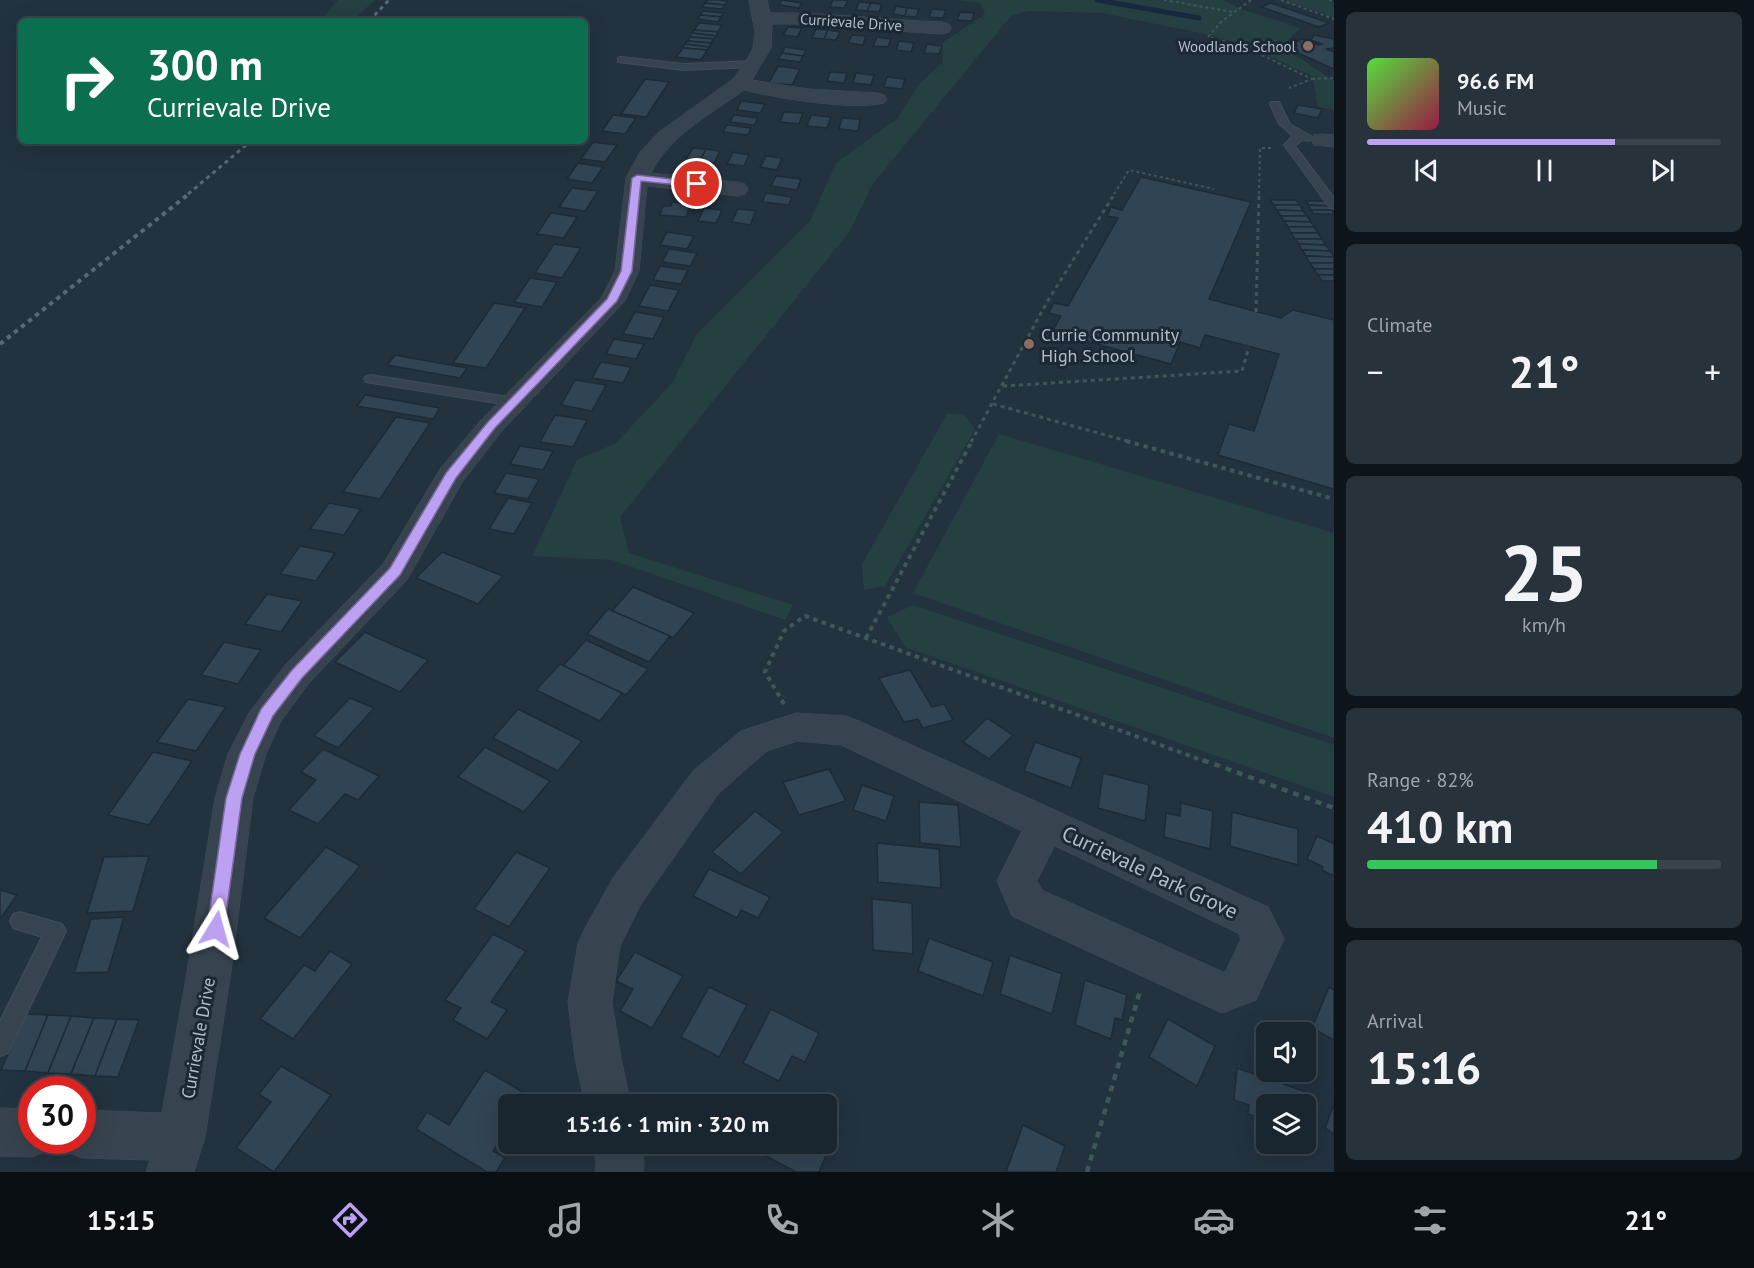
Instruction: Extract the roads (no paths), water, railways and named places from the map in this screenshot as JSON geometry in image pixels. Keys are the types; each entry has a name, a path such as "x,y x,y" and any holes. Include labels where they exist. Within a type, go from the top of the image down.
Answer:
{"street":[{"name":"Currievale Drive","path":"96,1137 175,1154 209,972 234,798 248,754 267,713 297,674 395,572 451,476 491,426 612,301 627,271 637,178 648,157 667,137 747,73 763,40 760,10 875,25 942,27"},
{"path":"747,73 775,92 814,97 876,99"},
{"path":"637,178 737,189"},
{"name":"Currievale Park Grove","path":"606,1094 590,1002 599,944 627,891 706,782 754,741 797,727 846,731 1253,920 1263,939 1241,986 1222,993 1027,903 1017,881 1046,824"},
{"path":"0,1132 18,1133"},
{"path":"618,1154 619,1172"}],"lane":[{"path":"621,60 747,73"},
{"path":"1275,104 1281,121 1299,137 1328,141"},
{"path":"1299,137 1289,145 1334,206"},
{"path":"372,379 514,402"},
{"path":"0,1045 55,931 20,921"}],"waterway":[{"path":"1097,0 1199,18"}],"railway":[{"path":"372,18 389,0"},
{"path":"188,194 247,144"},
{"path":"0,344 190,193"}],"place":[{"name":"Woodlands School","path":"1308,46"},
{"name":"Currie Community High School","path":"1029,344"}]}
